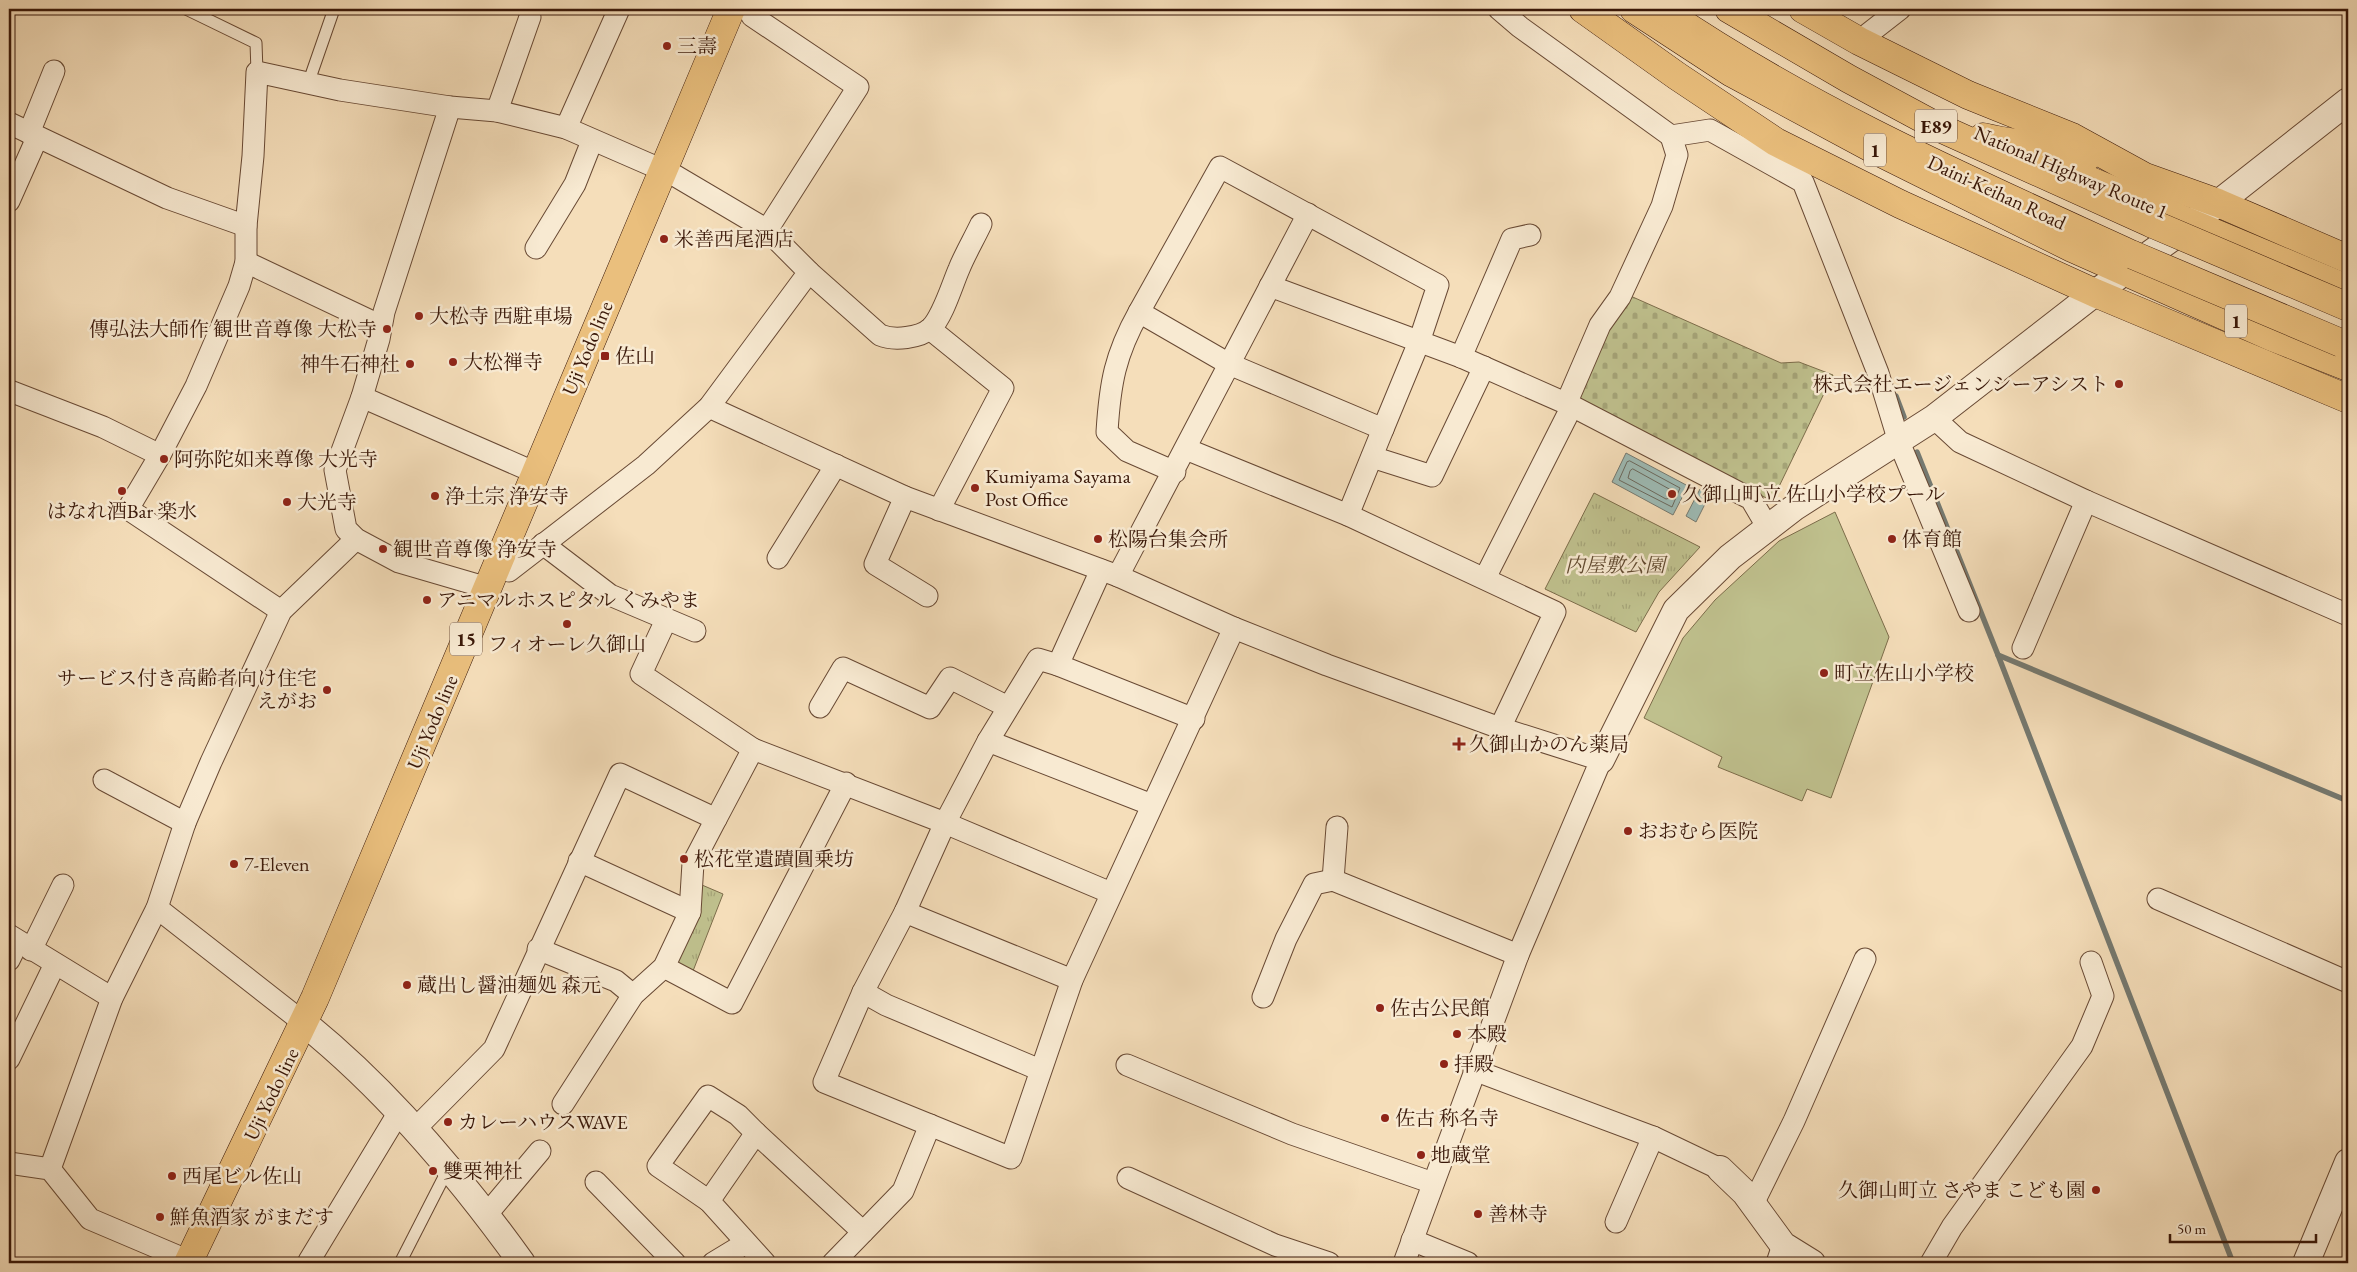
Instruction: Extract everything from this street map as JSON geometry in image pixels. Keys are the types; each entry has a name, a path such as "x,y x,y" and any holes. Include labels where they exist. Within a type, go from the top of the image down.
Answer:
{"main road":[{"name":"Uji Yodo line","path":"189,1262 304,1023 731,9"},
{"path":"1583,9 1677,76 1776,142 1900,204 2095,293 2348,399"},
{"name":"1","path":"1634,9 1732,73 1875,150 2072,248 2272,338 2348,367"},
{"name":"Daini-Keihan Road","path":"1661,9 1707,40 1812,102 1906,151 2133,254 2348,346"},
{"name":"Daini-Keihan Road","path":"1729,9 1849,79 1940,128 2153,224 2348,307"},
{"name":"National Highway Route 1","path":"1750,9 1859,74 1983,137 2348,289"},
{"path":"1804,9 1859,41 1968,95 2072,137 2145,177"},
{"path":"1983,137 2032,148 2058,149 2145,177 2218,204 2348,259"},
{"path":"1875,150 1900,204"}],"street":[{"path":"566,128 619,9"},
{"path":"749,9 752,16 858,87 767,230"},
{"path":"1485,578 1569,405 1600,325 1620,297 1662,206 1677,154 1671,136 1499,9"},
{"path":"1859,41 1900,9"},
{"path":"497,111 530,17"},
{"path":"9,201 54,71"},
{"path":"281,611 128,509 160,455 196,386 239,286 246,262 246,226 253,156 257,72 309,81 340,90 450,107 497,111 566,128 592,141 663,170 767,230 809,272 880,335 889,339 904,338 930,329 938,318 960,266 981,224"},
{"path":"1404,1263 1518,955 1601,760 1676,610 1730,557 1795,507 1934,418 2095,293 2218,204 2348,101"},
{"path":"450,107 381,326 362,397 335,470 346,529 356,539 399,562 493,577 510,571 646,465 708,406 809,272"},
{"path":"9,123 167,198 246,226"},
{"path":"1671,136 1710,130 1803,182 1878,373 1899,442 1969,611"},
{"path":"536,248 575,184 592,141"},
{"path":"1175,472 1126,451 1107,432 1110,390 1123,342 1220,167 1438,285 1419,342 1348,515"},
{"path":"1058,665 1110,573 1175,472 1308,214"},
{"path":"1461,357 1512,239 1530,235"},
{"path":"246,262 381,326"},
{"path":"1270,286 1461,357 1569,405 1751,499 1768,528"},
{"path":"1139,312 1229,364 1383,428"},
{"path":"930,329 1003,388 939,510"},
{"path":"1372,457 1432,476 1484,367"},
{"path":"10,391 103,427 160,455"},
{"path":"362,397 536,472"},
{"path":"708,406 906,497 1110,573 1234,628 1327,665 1500,728 1601,760"},
{"path":"1934,418 1960,442 2086,501 2348,615"},
{"path":"1186,449 1348,515 1555,612 1500,728"},
{"path":"778,558 836,465"},
{"path":"906,497 875,564 927,596"},
{"path":"2023,648 2086,501"},
{"path":"50,1169 112,998 157,908 185,823 281,611 356,539"},
{"path":"543,544 610,595 695,631"},
{"path":"666,620 641,674 753,749 846,783 1111,892"},
{"path":"1194,719 1058,665 1038,659 988,741 945,823 905,912 863,992 824,1082 1011,1158 1072,980 1111,892 1194,719 1234,628"},
{"path":"820,707 843,668 930,708 950,678 1008,707"},
{"path":"988,741 1152,805"},
{"path":"563,1104 633,995 664,967 690,912 693,863 753,749"},
{"path":"310,1262 406,1121 494,1049 538,949 620,774 716,818"},
{"path":"104,780 185,823"},
{"path":"664,967 732,1003 846,783"},
{"path":"1332,880 1337,826"},
{"path":"580,862 690,912"},
{"path":"1263,997 1286,938 1314,884 1332,880 1518,955"},
{"path":"9,960 19,942 63,885"},
{"path":"2158,899 2348,982"},
{"path":"157,908 329,1042 382,1092 487,1214 522,1263"},
{"path":"905,912 1072,980"},
{"path":"19,942 112,998"},
{"path":"538,949 616,981 633,995"},
{"path":"1752,1204 1794,1121 1865,959"},
{"path":"1931,1263 1952,1227 2082,1046 2103,996 2091,962"},
{"path":"9,1059 55,964"},
{"path":"863,992 886,1005 1040,1070"},
{"path":"1127,1065 1292,1134 1433,1183"},
{"path":"1474,1070 1653,1137 1720,1169 1745,1193 1780,1254 1812,1263"},
{"path":"765,1263 709,1201 658,1166 708,1096 738,1115 756,1134 863,1232"},
{"path":"833,1263 903,1191 930,1125"},
{"path":"709,1201 756,1134"},
{"path":"1616,1222 1653,1137"},
{"path":"487,1214 540,1151"},
{"path":"2306,1263 2348,1162"},
{"path":"9,1163 50,1169 90,1219 189,1262"},
{"path":"1128,1178 1275,1245 1329,1263"},
{"path":"596,1182 675,1263"},
{"path":"1412,1240 1468,1263"},
{"path":"713,1263 746,1243"}],"lane":[{"path":"186,9 256,43 257,72"},
{"path":"309,81 334,9"},
{"path":"400,1263 448,1169"}],"green space":[{"path":"1626,294 1781,363 1799,362 1833,375 1772,501 1577,400 1606,324"},
{"name":"内屋敷公園","path":"1594,493 1700,547 1659,592 1636,632 1545,589"},
{"path":"1835,512 1889,637 1831,798 1807,789 1802,801 1718,767 1722,757 1644,718 1683,638 1715,600 1779,541"},
{"path":"702,885 723,894 693,971 676,963"}],"water":[{"path":"1626,453 1688,486 1673,515 1612,482"},
{"path":"1700,489 1710,494 1696,522 1686,516"}],"waterway":[{"path":"1896,396 1904,417"},
{"path":"1917,452 1998,655 2233,1263"},
{"path":"1998,655 2348,801"}],"place":[{"name":"三壽","path":"667,46"},
{"name":"米善西尾酒店","path":"664,239"},
{"name":"大松寺 西駐車場","path":"419,316"},
{"name":"傳弘法大師作 観世音尊像 大松寺","path":"387,329"},
{"name":"佐山","path":"605,356"},
{"name":"大松禅寺","path":"453,362"},
{"name":"神牛石神社","path":"410,364"},
{"name":"株式会社エージェンシーアシスト","path":"2119,384"},
{"name":"阿弥陀如来尊像 大光寺","path":"164,459"},
{"name":"Kumiyama Sayama Post Office","path":"975,488"},
{"name":"はなれ酒Bar 楽水","path":"122,491"},
{"name":"久御山町立 佐山小学校プール","path":"1672,494"},
{"name":"浄土宗 浄安寺","path":"435,496"},
{"name":"大光寺","path":"287,502"},
{"name":"松陽台集会所","path":"1098,539"},
{"name":"体育館","path":"1892,539"},
{"name":"観世音尊像 浄安寺","path":"383,549"},
{"name":"アニマルホスピタル くみやま","path":"427,600"},
{"name":"フィオーレ久御山","path":"567,624"},
{"name":"町立佐山小学校","path":"1824,673"},
{"name":"サービス付き高齢者向け住宅 えがお","path":"327,690"},
{"name":"久御山かのん薬局","path":"1459,744"},
{"name":"おおむら医院","path":"1628,831"},
{"name":"松花堂遺蹟圓乗坊","path":"684,859"},
{"name":"7-Eleven","path":"234,864"},
{"name":"蔵出し醤油麺処 森元","path":"407,985"},
{"name":"佐古公民館","path":"1380,1008"},
{"name":"本殿","path":"1457,1034"},
{"name":"拝殿","path":"1444,1064"},
{"name":"佐古 称名寺","path":"1385,1118"},
{"name":"カレーハウスWAVE","path":"448,1122"},
{"name":"地蔵堂","path":"1421,1155"},
{"name":"雙栗神社","path":"433,1171"},
{"name":"西尾ビル佐山","path":"172,1176"},
{"name":"久御山町立 さやま こども園","path":"2096,1190"},
{"name":"善林寺","path":"1478,1214"},
{"name":"鮮魚酒家 がまだす","path":"160,1217"}]}
